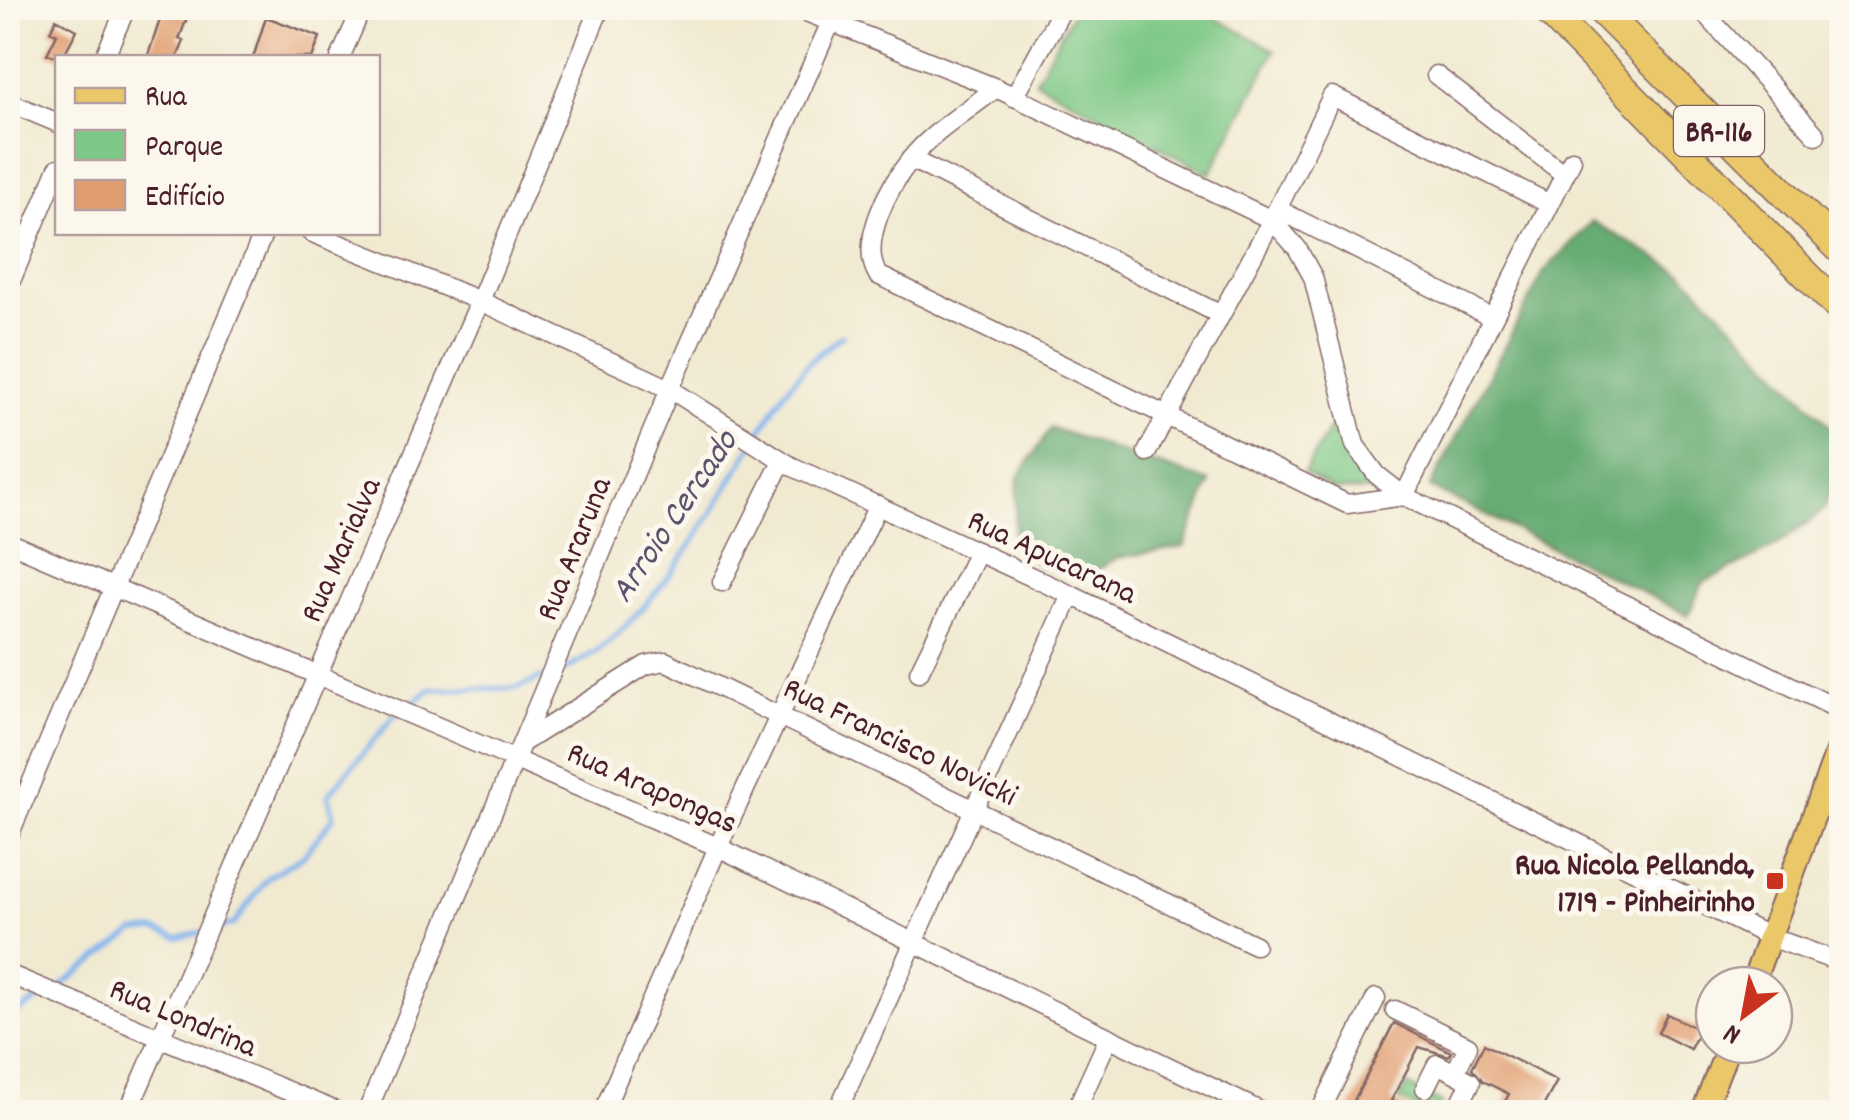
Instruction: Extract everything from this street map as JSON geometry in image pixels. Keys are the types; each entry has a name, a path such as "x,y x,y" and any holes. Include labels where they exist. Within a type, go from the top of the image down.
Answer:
{"highway":[{"name":"BR-116","path":"1545,8 1618,87 1842,311"},
{"name":"BR-116","path":"1599,8 1842,252"}],"main road":[{"path":"1760,965 1842,738"},
{"path":"1703,1112 1721,1065"}],"street":[{"path":"105,55 126,8"},
{"path":"341,55 362,8"},
{"name":"Rua Marialva","path":"128,1112 480,301 600,8"},
{"path":"796,8 834,15 1491,318"},
{"path":"1063,8 1005,93 911,159 877,219 870,264 878,275 1347,504 1404,496"},
{"path":"1700,8 1816,135"},
{"name":"Rua Araruna","path":"366,1112 670,389 834,15"},
{"path":"1404,496 1568,167 1436,74"},
{"path":"1147,452 1274,215 1332,96 1548,203"},
{"path":"8,102 55,122"},
{"path":"911,159 1220,314"},
{"path":"8,288 55,175"},
{"path":"1274,215 1313,277 1354,445 1377,475 1404,496 1842,710"},
{"path":"8,838 263,235"},
{"name":"Rua Apucarana","path":"317,235 480,301 670,389 782,461 1071,595 1770,937 1842,963"},
{"path":"722,582 782,461"},
{"path":"603,1112 718,848 878,505"},
{"name":"Rua Arapongas","path":"8,542 392,706 521,749 910,944 1262,1112"},
{"path":"919,672 978,552"},
{"path":"837,1112 1071,595"},
{"name":"Rua Francisco Novicki","path":"521,749 646,665 665,661 1256,944"},
{"name":"Rua Londrina","path":"8,974 338,1112"},
{"path":"1320,1112 1376,998"},
{"path":"1395,1010 1468,1046 1455,1073"},
{"path":"1075,1112 1108,1037"},
{"path":"1425,1088 1437,1064 1471,1082 1456,1112"}],"green space":[{"path":"1075,8 1196,8 1275,50 1210,174 1035,81"},
{"path":"1592,221 1684,274 1841,437 1841,459 1824,510 1776,546 1703,583 1688,615 1430,487 1544,272"},
{"path":"1335,420 1379,491 1333,490 1304,472"},
{"path":"1051,428 1210,482 1184,547 1117,558 1086,577 1040,565 1013,545 1018,478"},
{"path":"1407,1085 1442,1103 1437,1112 1423,1112 1399,1100"}],"building":[{"path":"164,8 190,10 179,39 184,41 178,55 148,55"},
{"path":"266,17 320,37 313,55 254,55"},
{"path":"56,19 77,30 64,55 47,54 57,34 50,31"},
{"path":"1667,1014 1694,1027 1694,1041 1690,1049 1658,1033"},
{"path":"1394,1023 1451,1052 1449,1056 1419,1047 1391,1101 1414,1112 1348,1112"},
{"path":"1484,1044 1557,1081 1540,1112 1499,1112 1509,1094 1483,1081 1472,1068"}],"waterway":[{"name":"Arroio Cercado","path":"559,672 594,653 627,625 658,589 688,550 785,391 810,361 842,335"},
{"name":"Arroio Cercado","path":"404,709 431,689 517,688 544,677"},
{"name":"Arroio Cercado","path":"212,930 234,924 268,877 303,856 334,817 328,795 395,715"},
{"name":"Arroio Cercado","path":"58,988 134,932 155,930 178,938 202,932"},
{"name":"Arroio Cercado","path":"8,1018 45,996"}],"place":[{"name":"Rua Nicola Pellanda, 1719 - Pinheirinho","path":"1775,881"}]}
